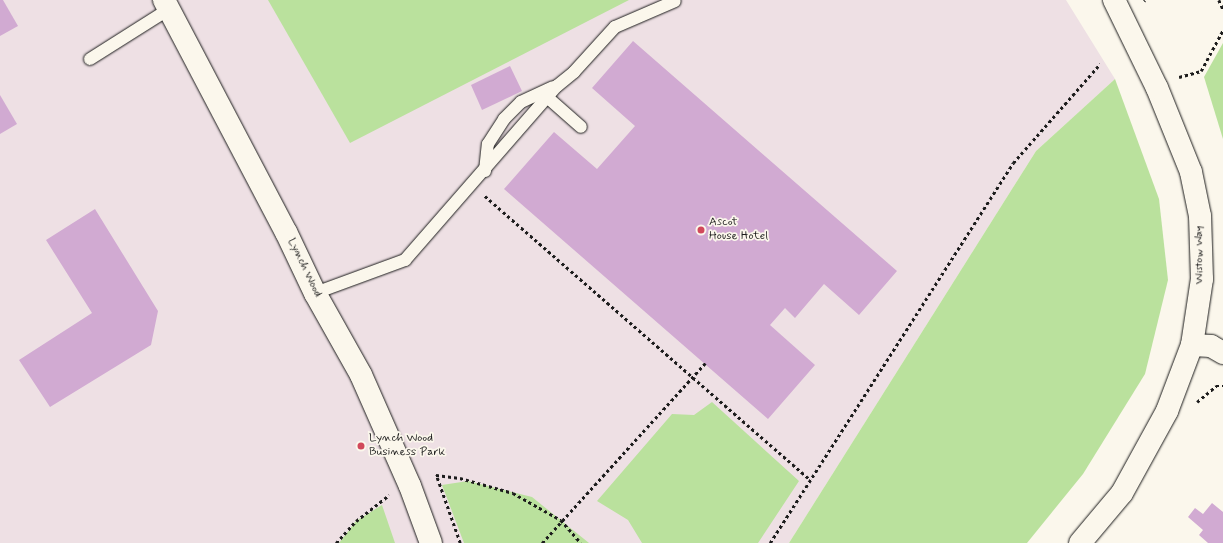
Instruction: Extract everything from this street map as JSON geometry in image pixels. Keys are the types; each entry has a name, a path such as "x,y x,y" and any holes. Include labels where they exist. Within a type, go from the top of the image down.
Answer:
{"street":[{"name":"Wistow Way","path":"1080,543 1122,493 1167,411 1192,345 1202,279 1200,216 1191,172 1164,102 1114,0"},
{"name":"Lynch Wood","path":"166,4 286,232 315,293 361,375 410,486 431,543"},
{"path":"1192,345 1211,346 1223,353"}],"lane":[{"path":"315,293 406,260 485,171 547,97 557,86 574,72 616,26 675,1"},
{"path":"90,59 166,4"},
{"path":"485,171 488,144 504,119 521,102 557,86"},
{"path":"547,97 581,127"}],"path":[{"path":"1219,0 1223,9"},
{"path":"1180,78 1201,71 1223,30"},
{"path":"770,543 1013,163 1100,64"},
{"path":"485,171 493,179 481,193 691,378 810,480"},
{"path":"542,543 561,520 704,363"},
{"path":"460,543 436,475 460,478 513,493 561,520 581,543"},
{"path":"336,543 356,520 391,493"}],"shaded area":[{"path":"0,0 1066,0 1115,79 1036,151 789,543 0,543"}],"green space":[{"path":"268,0 629,0 350,143"},
{"path":"1223,43 1223,139 1204,77"},
{"path":"1115,79 1159,199 1168,280 1145,374 1083,474 1027,543 789,543 1036,151"},
{"path":"712,402 799,481 758,543 642,543 628,520 597,501 672,414 694,415"},
{"path":"468,481 532,497 589,543 464,543 442,485"},
{"path":"382,505 395,543 339,543 356,521"}],"building":[{"path":"0,0 3,0 18,26 0,36"},
{"name":"Ascot House Hotel","path":"633,41 897,271 859,315 824,284 795,318 785,308 770,325 815,365 768,419 504,189 554,132 597,169 635,126 592,88"},
{"path":"510,66 522,91 482,110 471,85"},
{"path":"0,95 17,124 0,134"},
{"path":"95,209 158,311 151,345 50,407 19,360 92,313 46,240"},
{"path":"1212,503 1223,512 1223,543 1208,543 1199,535 1203,530 1188,517 1195,508 1203,514"}],"place":[{"name":"Ascot House Hotel","path":"701,230"},
{"name":"Lynch Wood Business Park","path":"361,446"}]}
